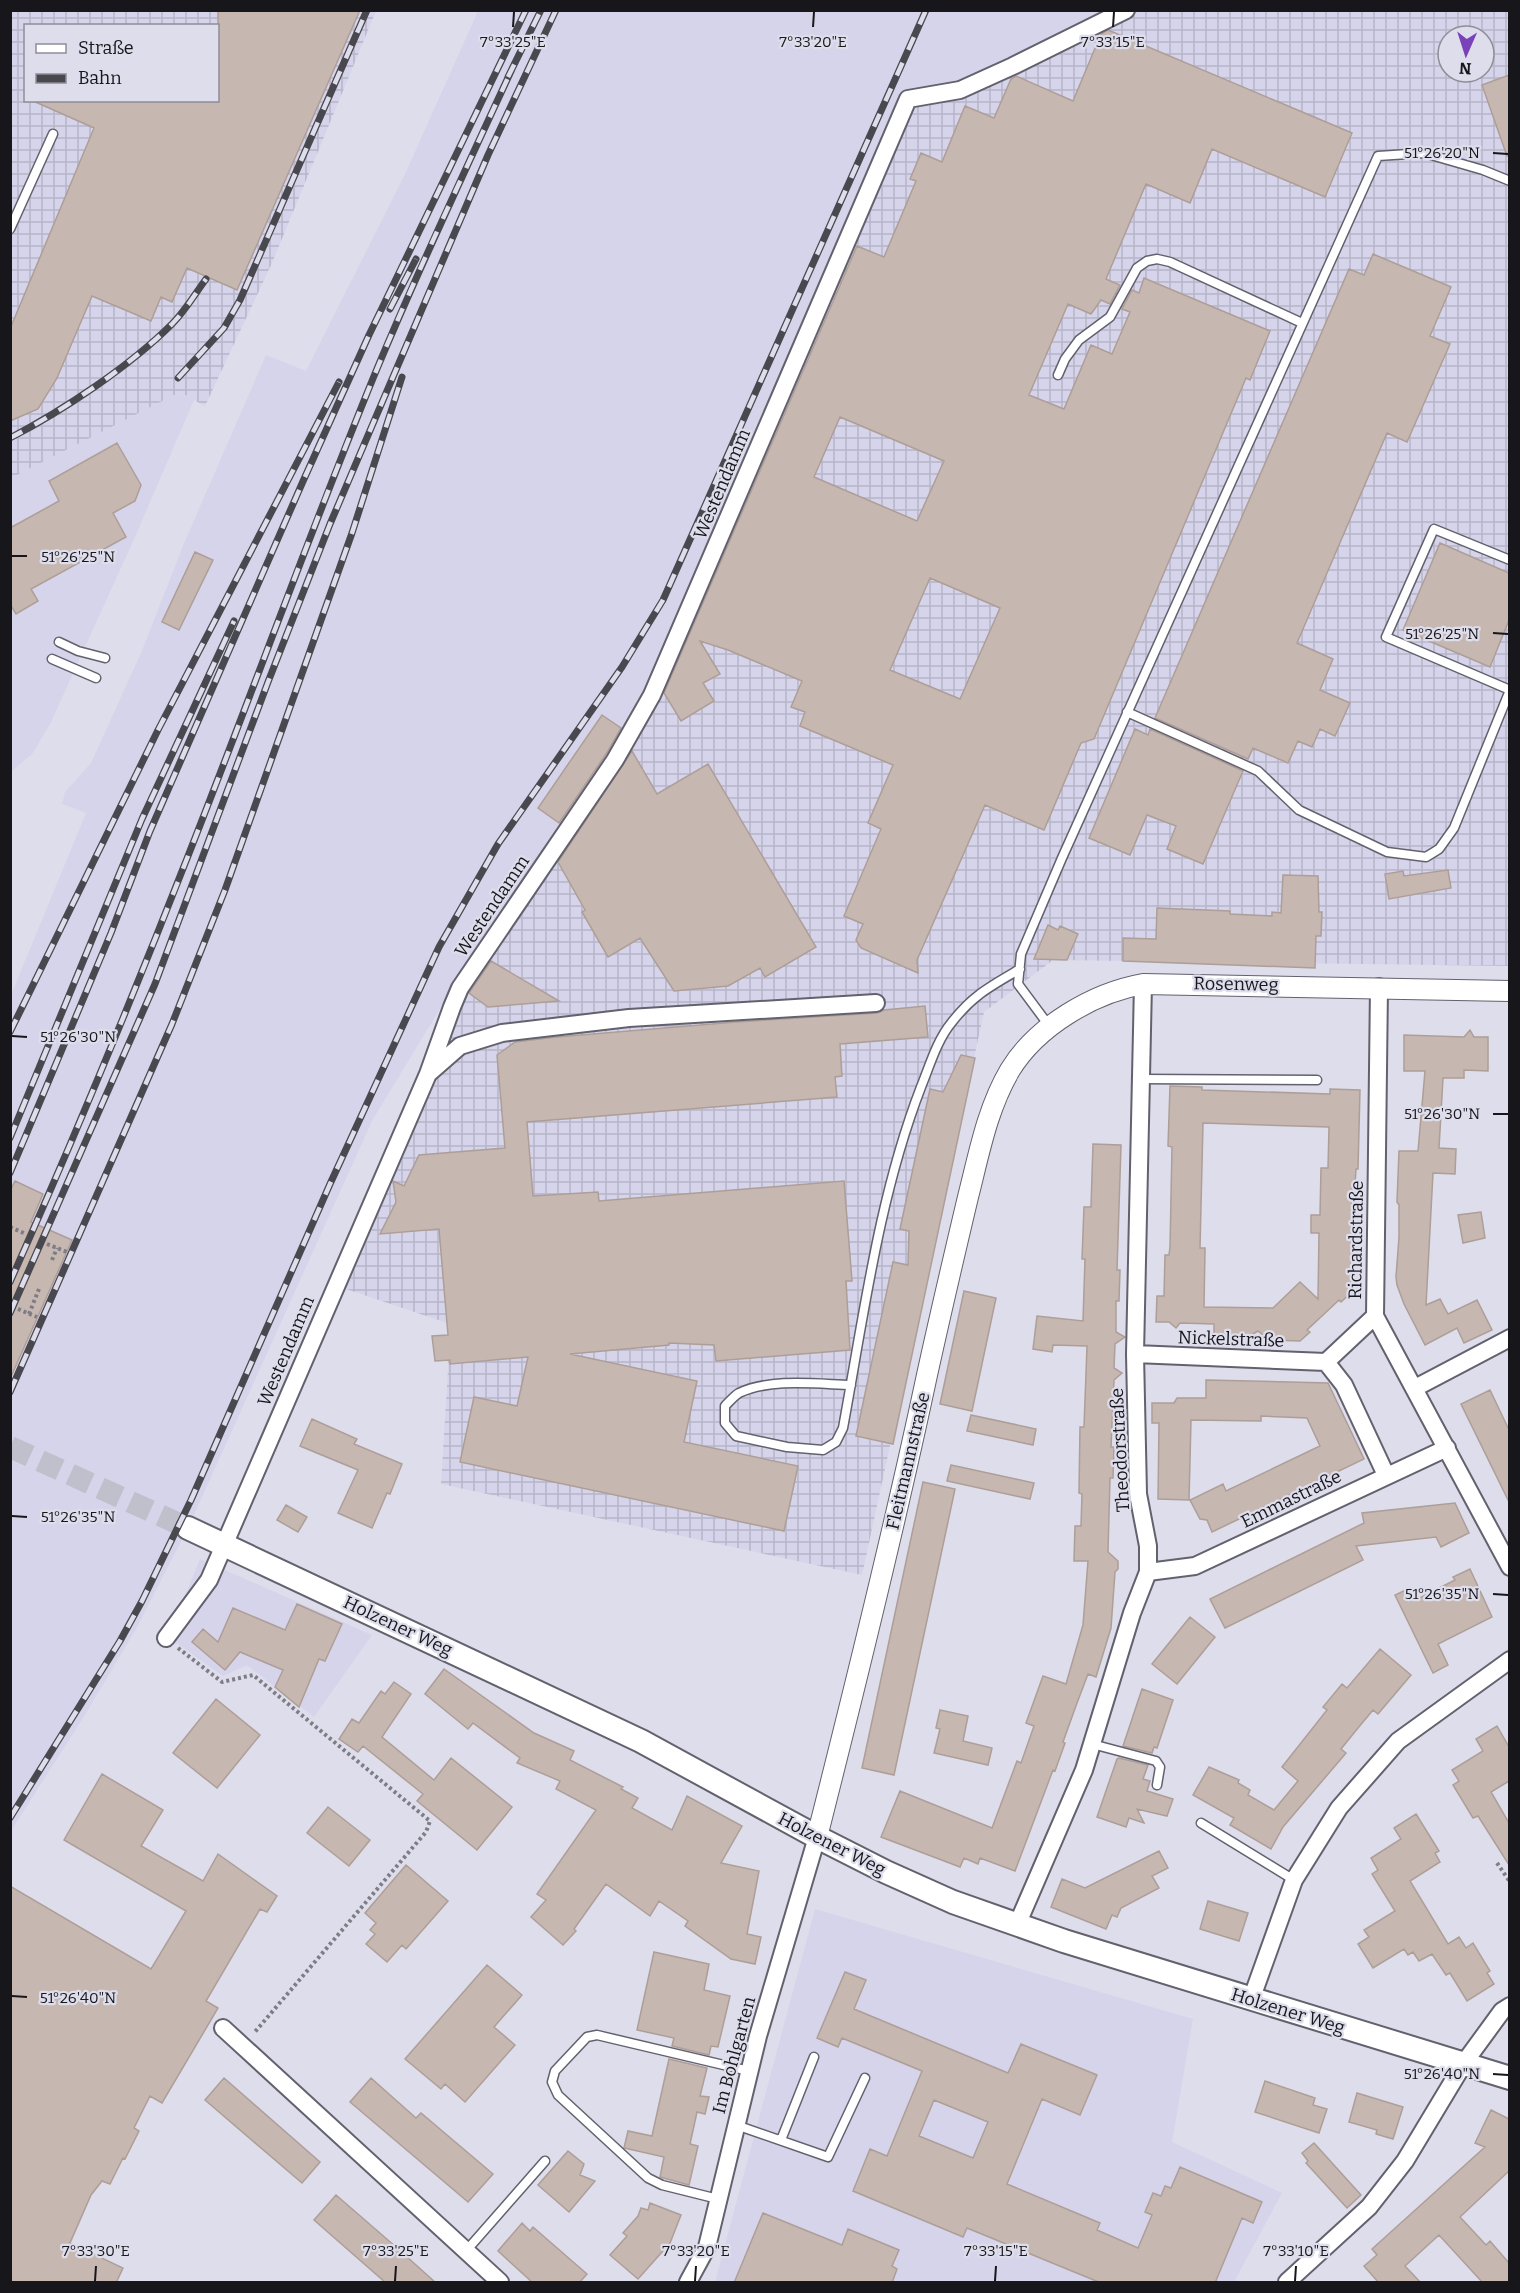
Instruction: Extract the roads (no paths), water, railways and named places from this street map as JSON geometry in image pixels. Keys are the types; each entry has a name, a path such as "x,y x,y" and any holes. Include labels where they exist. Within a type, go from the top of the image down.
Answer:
{"main road":[{"name":"Holzener Weg","path":"188,1528 641,1741 817,1837 952,1902 1251,2000 1509,2078"}],"street":[{"name":"Westendamm","path":"166,1638 209,1580 428,1074 460,988 615,760 652,695 908,99 960,90 1126,10"},
{"name":"Rosenweg","path":"1002,1086 1011,1068 1027,1048 1061,1018 1119,988 1143,984 1509,991"},
{"name":"Theodorstraße","path":"1017,1925 1083,1770 1132,1613 1148,1572 1148,1546 1138,1494 1135,1354 1143,984"},
{"name":"Richardstraße","path":"1379,987 1375,1316 1509,1566"},
{"name":"Westendamm","path":"428,1074 460,1046 501,1033 629,1018 876,1003"},
{"name":"Fleitmannstraße","path":"817,1837 863,1654 950,1272 989,1113 1002,1086"},
{"path":"1375,1316 1326,1362 1344,1385 1386,1475"},
{"path":"1414,1388 1509,1338"},
{"name":"Nickelstraße","path":"1135,1354 1326,1362"},
{"name":"Emmastraße","path":"1148,1572 1195,1566 1447,1448"},
{"path":"1251,2000 1294,1880 1339,1808 1398,1741 1509,1660"},
{"name":"Im Bohlgarten","path":"688,2283 707,2247 763,2018 817,1837"},
{"path":"1287,2283 1369,2207 1405,2161 1464,2063 1502,2011 1509,2006"},
{"path":"223,2028 500,2283"}],"lane":[{"path":"10,229 53,134"},
{"path":"1051,1027 1018,984 1021,954 1377,156 1424,153 1483,170 1509,181"},
{"path":"1058,375 1065,359 1079,340 1110,316 1137,268 1157,258 1302,322"},
{"path":"1127,712 1258,771 1299,810 1387,852 1426,857 1439,849 1454,828 1509,690 1386,637 1434,529 1509,560"},
{"path":"59,642 78,651 105,658"},
{"path":"52,659 96,678"},
{"path":"851,1385 810,1383 763,1386 737,1394 725,1406 725,1423 736,1436 787,1447 824,1450 836,1442 843,1428 888,1193 904,1131 935,1052 951,1023 978,993 1020,969"},
{"path":"1140,1079 1317,1080"},
{"path":"1092,1744 1156,1761 1160,1767 1157,1785"},
{"path":"1201,1824 1294,1880"},
{"path":"718,2199 662,2185 648,2178 558,2095 552,2082 555,2071 586,2037 597,2035 749,2071"},
{"path":"781,2140 813,2057"},
{"path":"736,2125 828,2157 865,2078"},
{"path":"466,2252 545,2161"}],"tunnel":[{"path":"10,1447 188,1528"}],"railway":[{"path":"178,378 224,328 240,300 367,10"},
{"path":"10,1173 111,933 150,831 304,479 369,335 526,10"},
{"path":"508,77 541,10"},
{"path":"10,1313 155,984 330,524 488,155 556,10"},
{"path":"10,1818 120,1641 142,1601 191,1500 330,1184 439,947 498,844 622,667 663,600 926,10"},
{"path":"10,1282 145,963 374,376 424,260 512,69"},
{"path":"390,309 416,259"},
{"path":"10,438 74,401 137,356 177,319 206,279"},
{"path":"10,1392 172,1024 225,890 352,533 402,377"},
{"path":"10,1032 158,730 339,382"},
{"path":"10,1138 142,819 234,621"}]}
